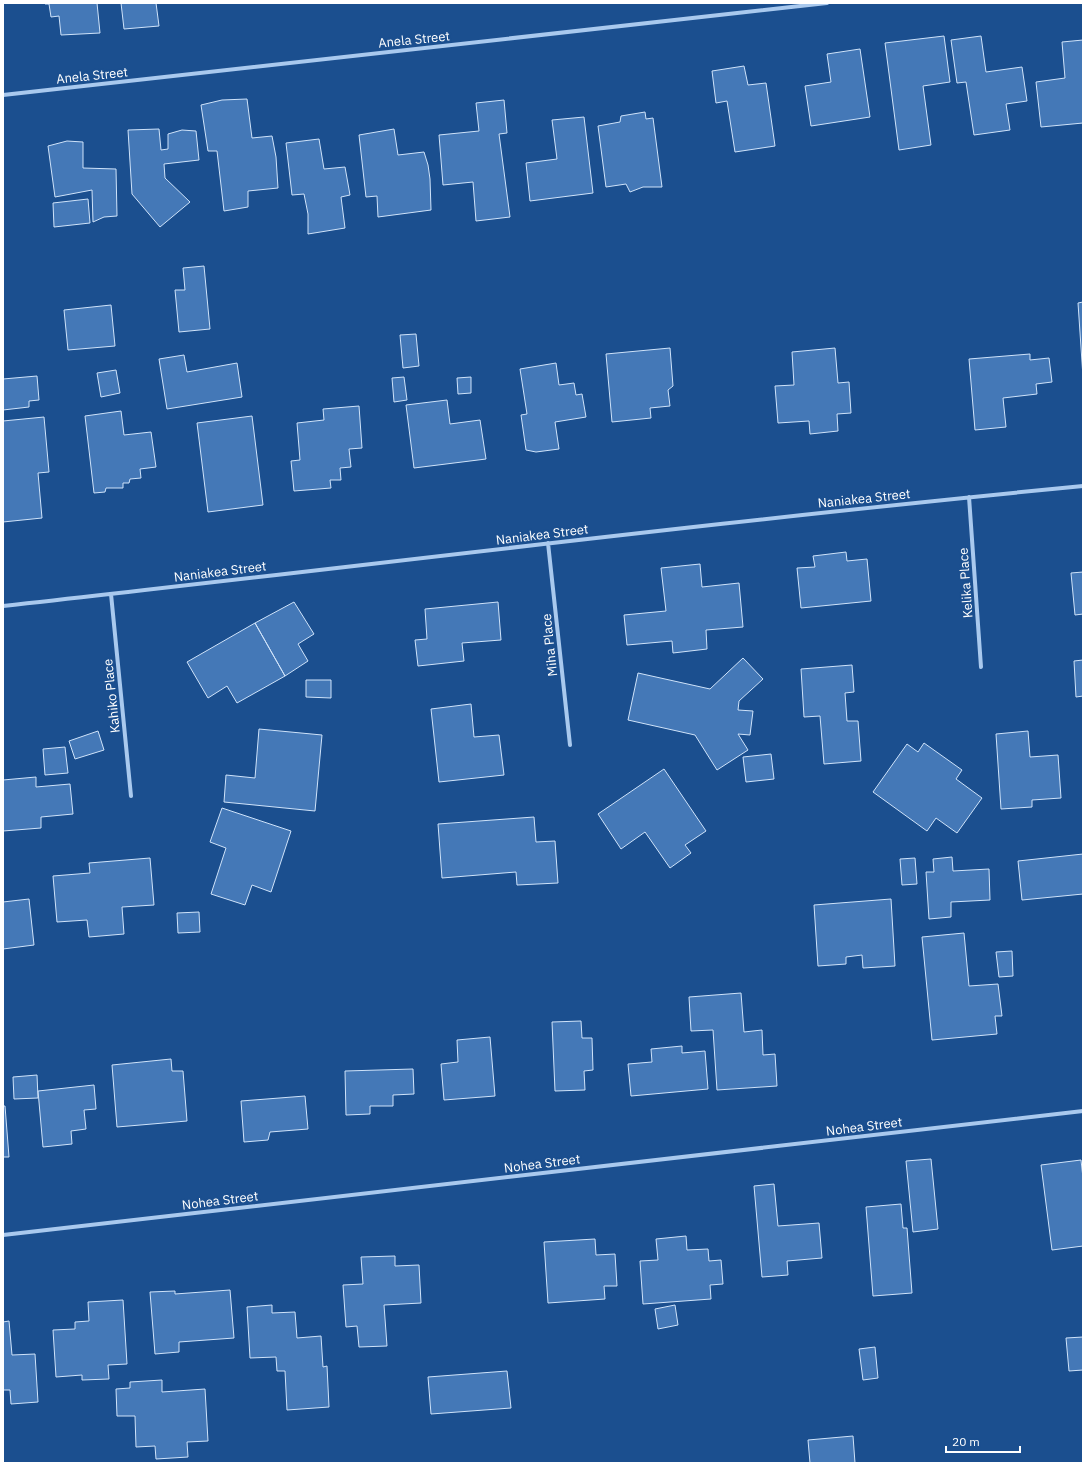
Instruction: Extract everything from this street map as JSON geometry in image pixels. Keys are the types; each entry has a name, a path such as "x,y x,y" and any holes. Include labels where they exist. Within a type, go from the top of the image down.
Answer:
{"street":[{"name":"Anela Street","path":"3,95 827,3"},
{"name":"Naniakea Street","path":"3,606 548,543 1083,486"},
{"name":"Kelika Place","path":"969,497 981,667"},
{"name":"Miha Place","path":"548,543 570,745"},
{"name":"Kahiko Place","path":"111,594 132,796"},
{"name":"Nohea Street","path":"3,1235 1083,1111"}],"building":[{"path":"45,3 97,3 100,33 61,35 59,16 51,17 49,4"},
{"path":"121,3 156,3 159,26 124,29"},
{"path":"944,36 950,82 923,86 931,145 899,150 885,43"},
{"path":"981,36 986,72 1022,67 1027,101 1006,104 1010,130 974,135 966,82 957,83 951,40"},
{"path":"1083,40 1083,123 1041,127 1036,82 1065,78 1062,42"},
{"path":"860,49 870,117 811,126 805,86 831,82 827,54"},
{"path":"744,66 748,85 766,83 775,146 735,152 727,101 716,103 712,71"},
{"path":"247,99 252,138 272,136 276,157 278,188 248,191 248,207 224,211 217,151 208,151 201,105 222,100"},
{"path":"504,100 507,133 499,134 510,217 476,221 473,182 443,185 439,135 479,131 476,103"},
{"path":"645,112 646,119 653,118 662,187 643,187 630,192 626,184 606,187 598,126 620,122 621,116"},
{"path":"584,117 593,193 530,201 526,163 557,159 552,120"},
{"path":"159,129 161,150 168,149 168,134 182,130 196,131 199,160 164,164 165,178 190,202 160,227 132,194 128,130"},
{"path":"394,129 398,155 424,152 430,179 431,210 378,217 377,196 366,197 359,135"},
{"path":"319,139 324,169 345,167 350,195 341,197 345,228 308,234 308,214 304,194 292,195 286,143"},
{"path":"67,141 83,142 83,168 116,169 117,216 104,217 93,222 92,190 55,197 48,146"},
{"path":"88,199 90,223 54,227 53,203"},
{"path":"204,266 210,329 179,332 175,290 185,290 183,268"},
{"path":"1083,302 1083,377 1078,303"},
{"path":"111,305 115,346 68,350 64,310"},
{"path":"416,334 419,366 403,368 400,335"},
{"path":"670,348 673,386 668,390 670,406 650,408 651,418 612,422 606,354"},
{"path":"835,348 838,383 849,382 851,413 837,414 838,431 810,434 809,421 778,423 775,386 794,385 792,352"},
{"path":"1030,354 1030,360 1049,358 1052,382 1036,384 1037,394 1003,398 1006,427 975,430 969,359"},
{"path":"184,355 187,372 237,363 242,397 167,409 159,359"},
{"path":"556,363 559,385 574,383 576,395 582,394 586,417 555,422 559,449 536,452 526,450 521,415 527,414 520,369"},
{"path":"116,370 120,393 101,397 97,373"},
{"path":"37,376 39,400 29,401 29,407 3,410 3,379"},
{"path":"404,377 407,400 394,402 392,378"},
{"path":"471,377 471,393 458,394 457,378"},
{"path":"447,400 450,424 480,420 486,459 414,468 406,405"},
{"path":"359,406 362,448 349,449 351,467 340,468 341,480 330,480 331,488 294,491 291,461 300,460 297,423 324,420 323,409"},
{"path":"121,411 124,435 151,432 156,467 140,469 141,478 130,479 129,483 123,483 123,488 106,488 105,492 94,493 85,416"},
{"path":"252,416 263,505 208,512 197,423"},
{"path":"44,417 49,472 38,473 42,518 3,522 3,421"},
{"path":"846,552 847,561 867,559 871,601 801,608 797,568 815,567 813,556"},
{"path":"700,564 702,587 739,583 743,627 706,630 707,649 673,653 672,641 627,645 624,615 666,611 661,568"},
{"path":"1083,572 1083,614 1075,615 1071,573"},
{"path":"294,602 314,634 298,644 308,661 285,676 255,623"},
{"path":"498,602 501,640 462,643 464,661 418,666 415,640 427,639 425,609"},
{"path":"255,623 285,676 237,703 227,686 208,698 187,662"},
{"path":"743,658 763,679 739,701 738,710 753,711 750,735 738,734 748,750 717,770 695,735 628,720 638,673 710,689"},
{"path":"1083,660 1083,696 1076,697 1074,661"},
{"path":"852,665 854,692 845,693 847,721 858,721 861,761 824,764 820,716 804,717 801,669"},
{"path":"306,680 331,680 331,698 306,697"},
{"path":"471,704 474,737 499,735 504,775 439,782 431,709"},
{"path":"259,729 322,735 315,811 224,802 226,775 255,778"},
{"path":"98,731 104,750 75,759 69,741"},
{"path":"1028,731 1030,757 1058,755 1061,798 1032,800 1032,807 1001,809 996,734"},
{"path":"924,743 962,770 956,779 982,798 957,833 936,818 927,831 873,792 907,744 918,752"},
{"path":"65,747 68,773 45,775 43,749"},
{"path":"771,754 774,779 746,782 743,757"},
{"path":"664,769 706,831 685,845 691,853 670,868 645,832 621,849 598,814"},
{"path":"36,777 36,787 70,784 73,814 41,817 41,828 3,831 3,780"},
{"path":"222,808 291,831 271,892 252,885 245,905 211,894 226,848 210,842"},
{"path":"534,817 536,842 555,841 558,883 517,885 516,872 442,878 438,824"},
{"path":"1083,854 1083,894 1022,900 1018,861"},
{"path":"952,857 953,871 989,869 990,900 951,902 951,917 929,919 926,872 934,872 933,859"},
{"path":"150,858 154,905 122,907 124,934 89,937 87,920 57,922 53,876 90,873 89,863"},
{"path":"915,858 917,884 902,885 900,859"},
{"path":"29,899 34,945 3,949 3,902"},
{"path":"891,899 895,966 863,968 862,955 846,957 846,964 818,966 814,905"},
{"path":"199,912 200,932 178,933 177,913"},
{"path":"964,933 969,986 998,984 1002,1016 995,1016 997,1034 932,1040 922,937"},
{"path":"1012,951 1013,976 999,977 996,952"},
{"path":"741,993 744,1032 762,1030 763,1055 775,1054 777,1086 717,1090 713,1030 691,1031 689,997"},
{"path":"581,1021 582,1038 592,1038 593,1070 584,1071 585,1090 555,1091 552,1022"},
{"path":"490,1037 495,1096 444,1100 441,1064 458,1062 457,1040"},
{"path":"682,1046 682,1053 705,1051 708,1089 631,1096 628,1064 652,1062 651,1049"},
{"path":"171,1059 172,1071 183,1071 187,1121 117,1127 112,1065"},
{"path":"413,1069 414,1094 393,1095 393,1106 370,1106 370,1114 346,1115 345,1071"},
{"path":"37,1075 38,1098 14,1099 13,1077"},
{"path":"94,1085 96,1109 84,1110 86,1129 71,1131 72,1144 43,1147 38,1091"},
{"path":"305,1096 308,1129 270,1132 268,1140 244,1142 241,1101"},
{"path":"3,1106 5,1106 9,1157 3,1157"},
{"path":"931,1159 938,1229 913,1232 906,1161"},
{"path":"1081,1160 1083,1178 1083,1246 1052,1250 1041,1165"},
{"path":"774,1184 778,1226 819,1223 822,1258 787,1261 788,1275 762,1277 754,1186"},
{"path":"901,1204 903,1228 907,1228 912,1293 873,1296 866,1207"},
{"path":"686,1236 687,1250 708,1249 709,1261 721,1260 723,1284 710,1285 711,1299 643,1304 640,1261 658,1260 656,1239"},
{"path":"595,1239 596,1255 615,1254 617,1286 604,1286 605,1299 548,1303 544,1242"},
{"path":"395,1256 395,1266 419,1265 421,1303 384,1305 387,1346 359,1347 357,1326 346,1327 343,1285 363,1284 361,1257"},
{"path":"230,1290 234,1338 179,1342 179,1352 155,1354 150,1292 175,1291 175,1294"},
{"path":"123,1300 127,1364 108,1365 109,1379 82,1380 82,1375 56,1377 53,1330 75,1329 75,1322 89,1321 88,1302"},
{"path":"272,1305 272,1313 295,1312 297,1338 321,1336 323,1367 327,1366 329,1407 287,1410 285,1371 277,1371 276,1357 250,1358 247,1307"},
{"path":"675,1305 678,1325 658,1329 655,1309"},
{"path":"9,1321 12,1355 35,1354 38,1402 11,1404 10,1390 3,1390 3,1322"},
{"path":"1083,1337 1083,1370 1069,1371 1066,1338"},
{"path":"875,1347 878,1378 863,1380 859,1349"},
{"path":"507,1371 511,1408 431,1414 428,1377"},
{"path":"162,1380 162,1392 205,1389 208,1441 187,1442 188,1457 156,1459 155,1446 136,1447 135,1416 117,1416 116,1389 130,1388 130,1382"},
{"path":"853,1436 855,1463 810,1463 808,1440"}]}
